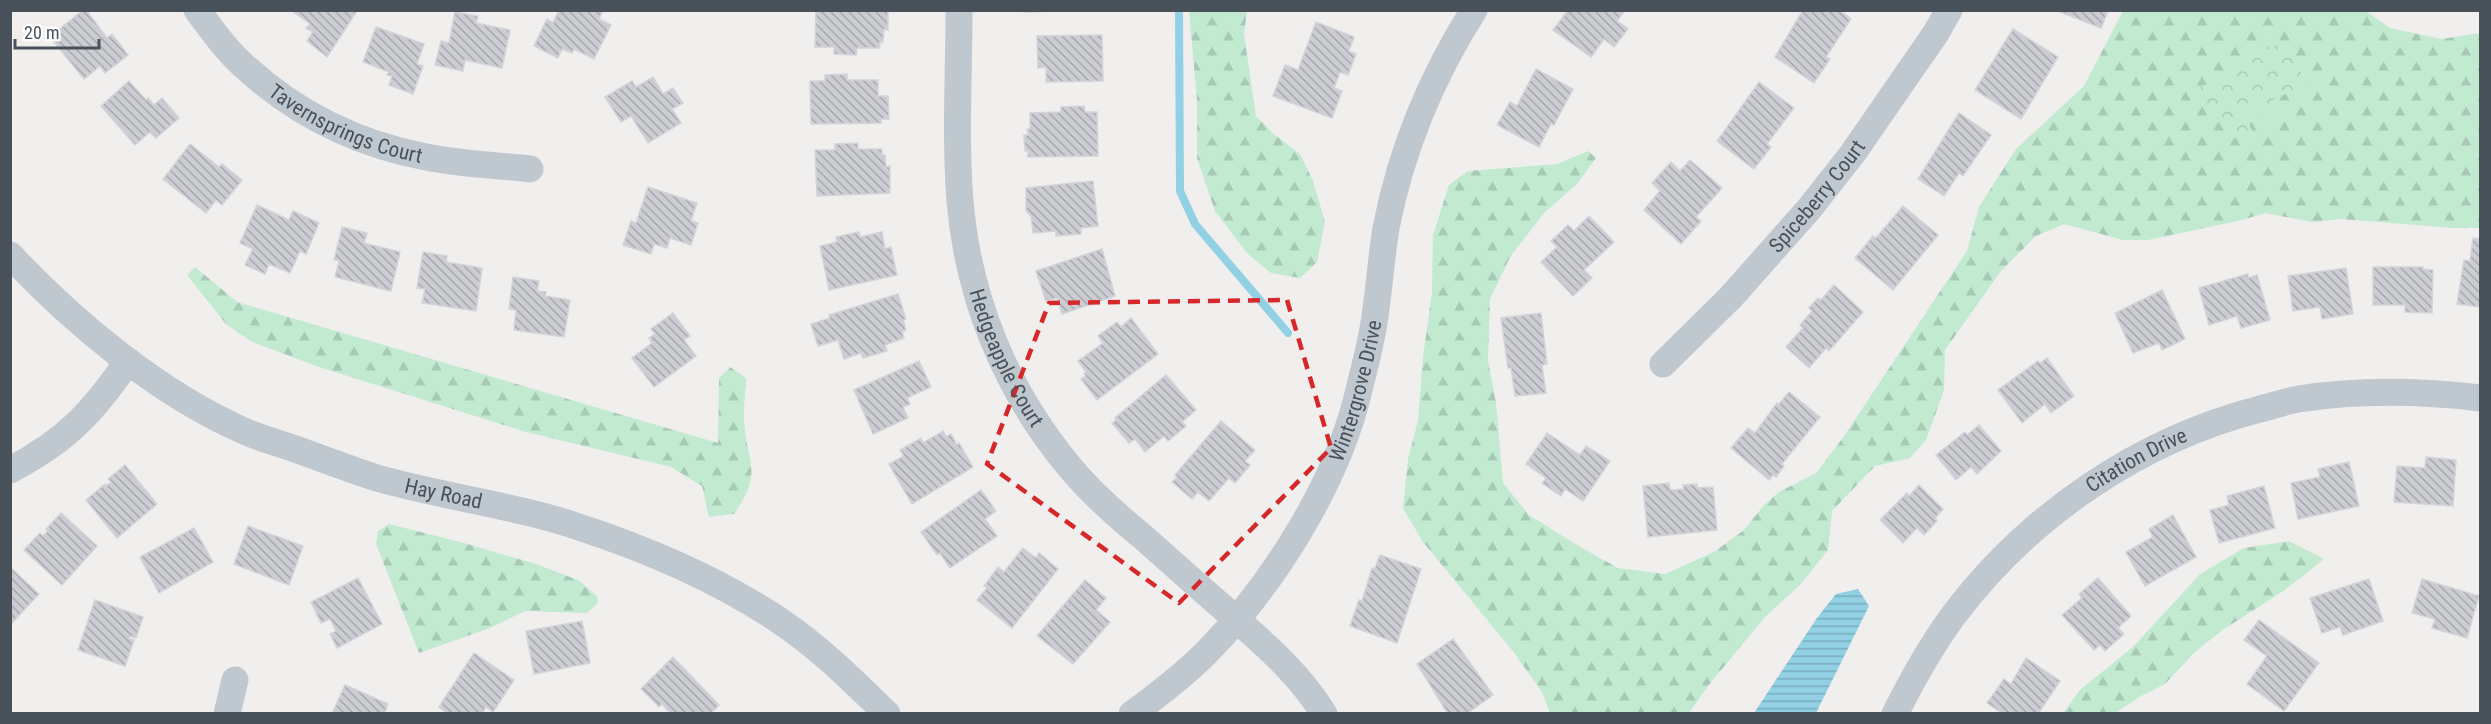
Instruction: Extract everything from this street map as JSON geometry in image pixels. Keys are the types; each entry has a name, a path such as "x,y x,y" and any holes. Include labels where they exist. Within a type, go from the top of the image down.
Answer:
{"street":[{"name":"Tavernsprings Court","path":"197,10 244,66 279,96 318,121 382,148 428,158 530,169"},
{"name":"Hedgeapple Court","path":"959,10 960,202 966,250 978,297 994,342 1014,386 1039,427 1068,466 1101,501 1290,668 1324,714"},
{"name":"Wintergrove Drive","path":"1132,714 1170,685 1205,653 1236,619 1281,560 1317,498 1357,400 1374,323 1386,228 1399,175 1419,117 1449,53 1474,10"},
{"name":"Spiceberry Court","path":"1663,364 1731,297 1809,209 1853,153 1936,33 1948,10"},
{"name":"Hay Road","path":"10,255 36,283 85,327 128,361 191,402 244,431 377,478 493,503 579,527 718,583 782,622 847,675 887,714"},
{"path":"10,470 43,453 75,427 104,395 128,361"},
{"name":"Citation Drive","path":"1895,714 1915,674 1953,616 1998,563 2050,516 2086,488 2126,464 2188,433 2221,421 2299,399 2369,393 2442,393 2481,398"},
{"path":"226,714 235,680"}],"highlighted area":[{"path":"1287,300 1331,448 1179,603 987,464 1049,303"}],"green space":[{"path":"1189,11 1247,11 1244,34 1256,116 1274,134 1300,154 1313,181 1325,222 1317,262 1300,278 1271,273 1247,253 1215,211 1197,158 1197,100"},
{"path":"2123,11 2366,11 2390,28 2441,39 2480,33 2480,228 2342,219 2312,222 2265,213 2148,240 2123,240 2064,224 2036,236 2001,271 1945,350 1944,390 1926,440 1910,458 1875,466 1832,511 1828,550 1800,585 1765,617 1708,686 1689,713 1550,713 1542,692 1512,650 1423,542 1403,508 1408,459 1418,421 1423,357 1432,292 1433,235 1449,185 1468,171 1557,164 1588,151 1596,158 1578,183 1544,213 1510,257 1490,299 1488,361 1496,403 1503,483 1529,515 1577,545 1618,568 1665,574 1714,552 1744,530 1765,504 1779,492 1816,473 1842,439 1967,251 1979,207 2016,149 2084,86"},
{"path":"2287,40 2306,85 2274,99 2281,115 2265,122 2259,105 2244,112 2252,131 2230,140 2221,121 2215,123 2200,87 2243,69 2240,61"},
{"path":"195,267 237,302 718,443 719,378 730,367 746,378 744,420 751,468 749,487 734,514 709,517 702,486 671,467 526,432 319,367 252,342 226,324 187,275"},
{"path":"389,524 536,564 578,580 597,596 598,603 587,613 525,611 490,628 419,653 376,544 378,531"},
{"path":"2289,541 2324,559 2285,590 2221,631 2194,653 2165,684 2115,713 2063,713 2080,690 2134,646 2200,574 2244,548"}],"water":[{"path":"1858,589 1869,606 1816,713 1754,713 1817,618 1836,594"}],"building":[{"path":"83,10 86,10 107,38 112,34 128,55 105,73 100,66 84,79 50,37"},
{"path":"291,10 357,11 327,57 307,41 313,32 306,28 310,24"},
{"path":"559,10 603,10 599,19 611,25 594,59 574,49 572,53 562,49 558,58 534,46 547,19 553,23"},
{"path":"816,10 888,10 888,30 884,29 880,48 857,48 856,55 834,54 834,47 815,47"},
{"path":"1024,10 1084,10 1024,12"},
{"path":"1568,10 1625,10 1617,21 1628,29 1614,47 1604,39 1591,57 1553,30"},
{"path":"1803,10 1839,10 1851,19 1826,57 1830,59 1814,83 1775,57"},
{"path":"2055,10 2106,10 2108,11 2101,28"},
{"path":"455,12 478,16 476,23 510,30 502,68 465,60 463,71 435,65 441,41 449,43"},
{"path":"1316,22 1354,37 1349,51 1356,54 1348,75 1340,72 1334,88 1342,91 1332,118 1273,96 1285,65 1298,70"},
{"path":"376,27 424,44 417,64 423,66 413,94 389,85 392,76 387,75 389,72 363,62"},
{"path":"2013,29 2058,57 2021,119 1975,90"},
{"path":"1102,35 1103,81 1046,82 1046,67 1038,68 1037,36"},
{"path":"1536,69 1573,89 1554,125 1551,124 1539,147 1497,125 1510,102 1517,106"},
{"path":"847,74 847,80 878,80 878,96 888,96 889,119 881,119 881,123 811,124 810,81 825,81 825,75"},
{"path":"653,77 663,94 673,88 683,103 672,109 681,123 648,143 631,116 621,122 605,97 632,81 636,87"},
{"path":"129,81 146,100 148,98 154,105 162,98 179,118 156,138 150,132 135,145 101,106"},
{"path":"1759,82 1794,108 1767,144 1771,147 1754,169 1717,141"},
{"path":"1084,106 1085,112 1097,112 1098,156 1028,157 1028,151 1025,151 1024,135 1028,135 1027,129 1030,129 1030,113 1061,112 1061,107"},
{"path":"1959,113 1991,135 1963,176 1959,173 1944,196 1918,179"},
{"path":"858,143 858,149 882,149 886,167 890,166 890,193 817,196 815,150 835,150 835,144"},
{"path":"190,144 219,167 222,164 242,180 222,205 216,200 206,213 163,179"},
{"path":"1690,160 1722,188 1696,217 1701,221 1681,244 1644,210 1660,191 1652,183 1671,162 1680,171"},
{"path":"1093,181 1098,226 1081,228 1081,234 1056,236 1056,231 1033,233 1031,216 1026,211 1026,188"},
{"path":"648,187 697,203 691,221 698,223 691,245 670,238 667,248 654,244 651,254 623,245 631,221 636,223"},
{"path":"257,205 289,220 293,211 319,223 306,254 300,251 290,273 269,264 265,274 245,265 253,249 240,243"},
{"path":"1903,206 1938,235 1893,290 1855,258 1873,236 1876,238"},
{"path":"1589,216 1614,242 1584,270 1592,278 1573,296 1541,262 1557,247 1551,241 1568,225 1574,231"},
{"path":"342,227 367,233 364,243 400,252 391,291 335,277 339,261 334,260"},
{"path":"859,232 860,237 882,232 885,249 891,247 897,275 829,290 820,246 837,242 836,237"},
{"path":"2473,238 2480,239 2480,307 2457,304 2464,260 2470,261"},
{"path":"1102,249 1115,296 1062,314 1057,298 1046,301 1036,271"},
{"path":"423,252 447,256 446,262 482,268 476,311 422,303 425,289 417,288"},
{"path":"2373,267 2423,267 2423,269 2433,270 2432,313 2405,312 2405,305 2373,305"},
{"path":"2346,268 2353,314 2322,319 2320,307 2293,311 2288,276"},
{"path":"2248,274 2248,278 2257,275 2270,320 2241,328 2237,316 2209,325 2199,288"},
{"path":"513,277 539,281 537,291 546,292 545,296 570,300 564,337 514,330 516,310 509,309"},
{"path":"1834,285 1863,312 1829,351 1826,348 1809,368 1786,347 1803,328 1800,325 1812,311 1809,308 1818,298 1821,300"},
{"path":"2162,290 2185,339 2162,350 2159,343 2133,353 2115,313"},
{"path":"898,294 906,319 903,320 906,330 902,332 904,338 885,345 887,351 863,358 861,353 844,359 838,340 818,346 811,324 830,318 829,315"},
{"path":"673,313 690,336 684,340 696,356 654,387 632,358 652,343 649,338 655,334 651,329"},
{"path":"1541,313 1547,364 1542,365 1546,393 1515,396 1511,368 1508,368 1501,318"},
{"path":"1131,318 1158,354 1097,400 1081,379 1086,376 1084,374 1086,372 1078,361 1103,343 1098,336 1117,322 1121,327"},
{"path":"2047,358 2074,396 2051,413 2045,404 2022,423 1998,390 2038,361 2040,363"},
{"path":"919,361 931,387 907,398 910,404 903,407 908,418 873,434 854,390"},
{"path":"1166,375 1196,410 1182,422 1186,426 1168,441 1164,436 1145,452 1135,439 1129,443 1112,423"},
{"path":"1789,392 1820,417 1782,464 1784,466 1776,477 1773,475 1769,480 1731,448 1748,428 1755,433 1777,403 1778,405"},
{"path":"1221,421 1255,450 1245,461 1250,465 1235,483 1229,478 1209,501 1198,492 1192,499 1172,482 1177,477 1175,475"},
{"path":"1979,425 2001,451 1977,474 1971,467 1956,480 1936,455 1965,432 1967,435"},
{"path":"943,431 946,437 951,434 957,445 959,443 973,467 912,504 889,464 904,456 900,450 921,438 923,443"},
{"path":"1547,433 1580,455 1586,446 1610,461 1583,501 1565,489 1561,496 1542,483 1546,478 1526,464"},
{"path":"2426,457 2456,460 2453,506 2394,502 2397,466 2425,468"},
{"path":"2349,462 2359,506 2298,519 2291,483 2320,477 2318,469"},
{"path":"125,465 157,504 117,538 86,500 105,484 106,486 111,482 108,479"},
{"path":"1669,483 1670,490 1684,489 1683,485 1697,484 1697,488 1713,487 1717,530 1648,537 1643,486"},
{"path":"1919,485 1943,509 1935,518 1937,521 1924,535 1917,528 1903,543 1880,520 1907,493 1909,496"},
{"path":"2264,486 2275,528 2219,543 2210,510 2229,505 2227,496"},
{"path":"981,490 996,511 985,519 997,536 950,568 940,553 937,555 921,532"},
{"path":"61,513 97,546 62,585 24,550 40,533 43,536 48,531 46,529"},
{"path":"2173,515 2196,557 2145,586 2126,552 2153,537 2149,529"},
{"path":"248,526 303,546 289,585 234,564"},
{"path":"194,528 213,562 159,593 140,557"},
{"path":"1023,548 1036,558 1039,553 1058,569 1012,628 977,600 987,588 984,586 998,567 1004,572"},
{"path":"1380,555 1421,569 1397,643 1350,626 1359,600 1362,601 1372,568 1375,568"},
{"path":"10,567 39,594 10,625"},
{"path":"358,578 382,624 337,648 330,634 336,631 330,619 321,623 311,602"},
{"path":"2098,578 2131,616 2118,628 2124,634 2105,651 2100,645 2094,650 2062,615 2082,598 2079,594"},
{"path":"2369,579 2383,621 2343,635 2340,627 2322,633 2310,598"},
{"path":"2422,579 2479,596 2467,638 2432,628 2435,619 2412,613"},
{"path":"1085,580 1106,598 1096,610 1110,622 1073,664 1037,636"},
{"path":"95,600 143,617 136,638 130,636 129,639 134,640 125,666 78,650"},
{"path":"2259,620 2319,663 2284,711 2247,684 2267,656 2244,640"},
{"path":"582,621 590,663 534,674 526,631"},
{"path":"1453,639 1493,695 1466,714 1448,714 1417,664"},
{"path":"474,653 514,680 493,712 486,707 482,714 448,714 439,707"},
{"path":"673,657 719,705 710,714 671,714 662,704 659,707 641,689"},
{"path":"2026,658 2060,681 2038,714 2003,714 1987,703 2004,679 2011,684"},
{"path":"345,685 388,704 384,714 332,714"}],"waterway":[{"path":"1179,10 1180,191 1195,224 1288,333"}]}
